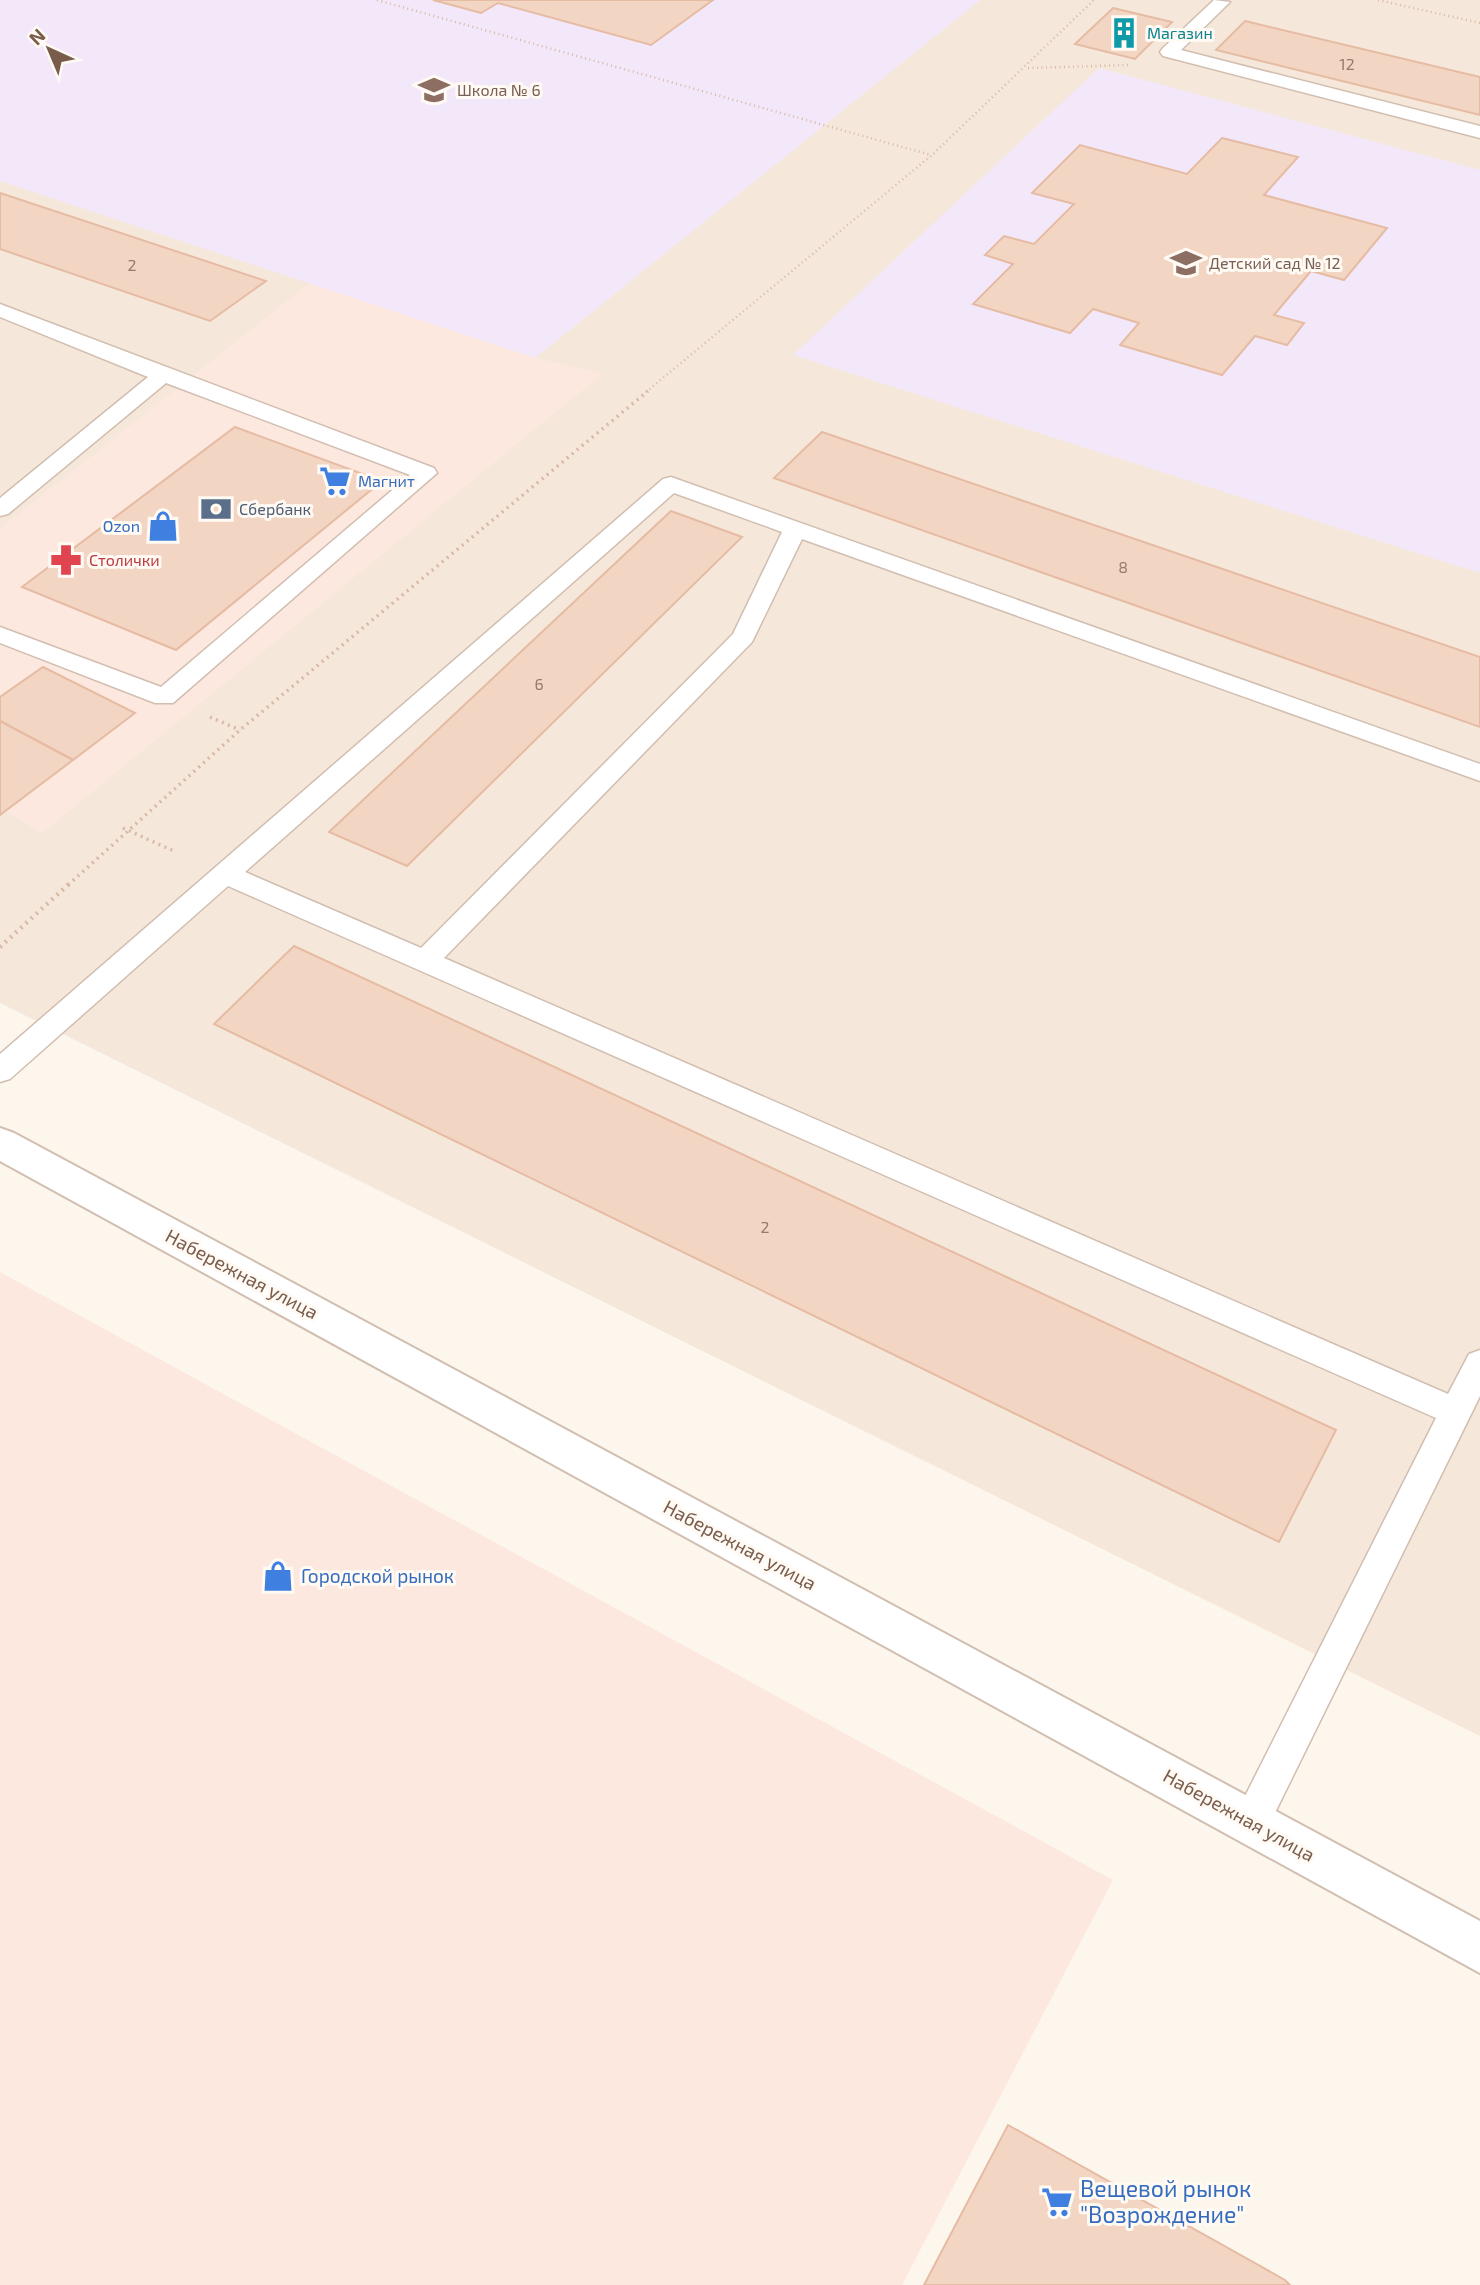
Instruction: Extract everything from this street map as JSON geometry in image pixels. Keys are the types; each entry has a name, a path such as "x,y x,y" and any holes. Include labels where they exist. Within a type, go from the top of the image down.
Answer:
{"street":[{"name":"Набережная улица","path":"0,1143 1480,1948"}],"lane":[{"path":"1222,2 1169,52 1480,132"},
{"path":"0,310 163,375 426,473 164,697 0,634"},
{"path":"0,509 163,375"},
{"path":"0,1071 671,484 1480,774"},
{"path":"425,961 743,637 795,529"},
{"path":"225,874 1456,1412"},
{"path":"1251,1822 1480,1363"}],"path":[{"path":"377,0 932,155"},
{"path":"0,947 251,721 932,155 1094,0"},
{"path":"1378,0 1480,23"},
{"path":"1028,68 1211,63"},
{"path":"122,828 225,874"}],"shaded area":[{"path":"0,0 1480,0 1480,1736 0,1003"},
{"name":"Школа № 6","path":"0,0 980,0 535,358 0,181"},
{"name":"Детский сад № 12","path":"1099,68 1480,170 1480,573 793,355"},
{"path":"310,283 535,358 602,374 42,833 0,808 0,529"},
{"name":"Городской рынок","path":"0,1272 1113,1880 902,2285 0,2285"}],"building":[{"path":"433,0 713,0 651,45 498,3 481,13"},
{"name":"Магазин","path":"1113,8 1172,22 1135,59 1075,44"},
{"path":"1245,21 1480,77 1480,115 1216,50"},
{"path":"1222,138 1298,157 1264,195 1387,228 1344,280 1311,271 1274,315 1304,323 1287,345 1255,336 1222,375 1120,345 1139,323 1093,309 1070,333 973,304 1013,264 985,255 1004,236 1034,244 1074,204 1032,193 1080,145 1187,174"},
{"path":"0,193 266,281 210,321 0,249"},
{"path":"235,427 382,481 176,650 22,587"},
{"path":"822,432 1480,657 1480,727 774,478"},
{"path":"671,511 742,537 407,866 329,832"},
{"path":"43,667 135,713 73,760 0,721 0,697"},
{"path":"0,721 73,760 0,815"},
{"path":"294,946 1336,1430 1279,1542 214,1024"},
{"name":"Вещевой рынок \"Возрождение\"","path":"1008,2125 1285,2280 1290,2285 924,2285"}],"place":[{"name":"Магазин","path":"1124,33"},
{"name":"Школа № 6","path":"434,90"},
{"name":"Детский сад № 12","path":"1186,263"},
{"name":"Магнит","path":"335,481"},
{"name":"Сбербанк","path":"216,509"},
{"name":"Ozon","path":"163,526"},
{"name":"Столички","path":"66,560"},
{"name":"Городской рынок","path":"278,1576"},
{"name":"Вещевой рынок \"Возрождение\"","path":"1057,2202"}]}
